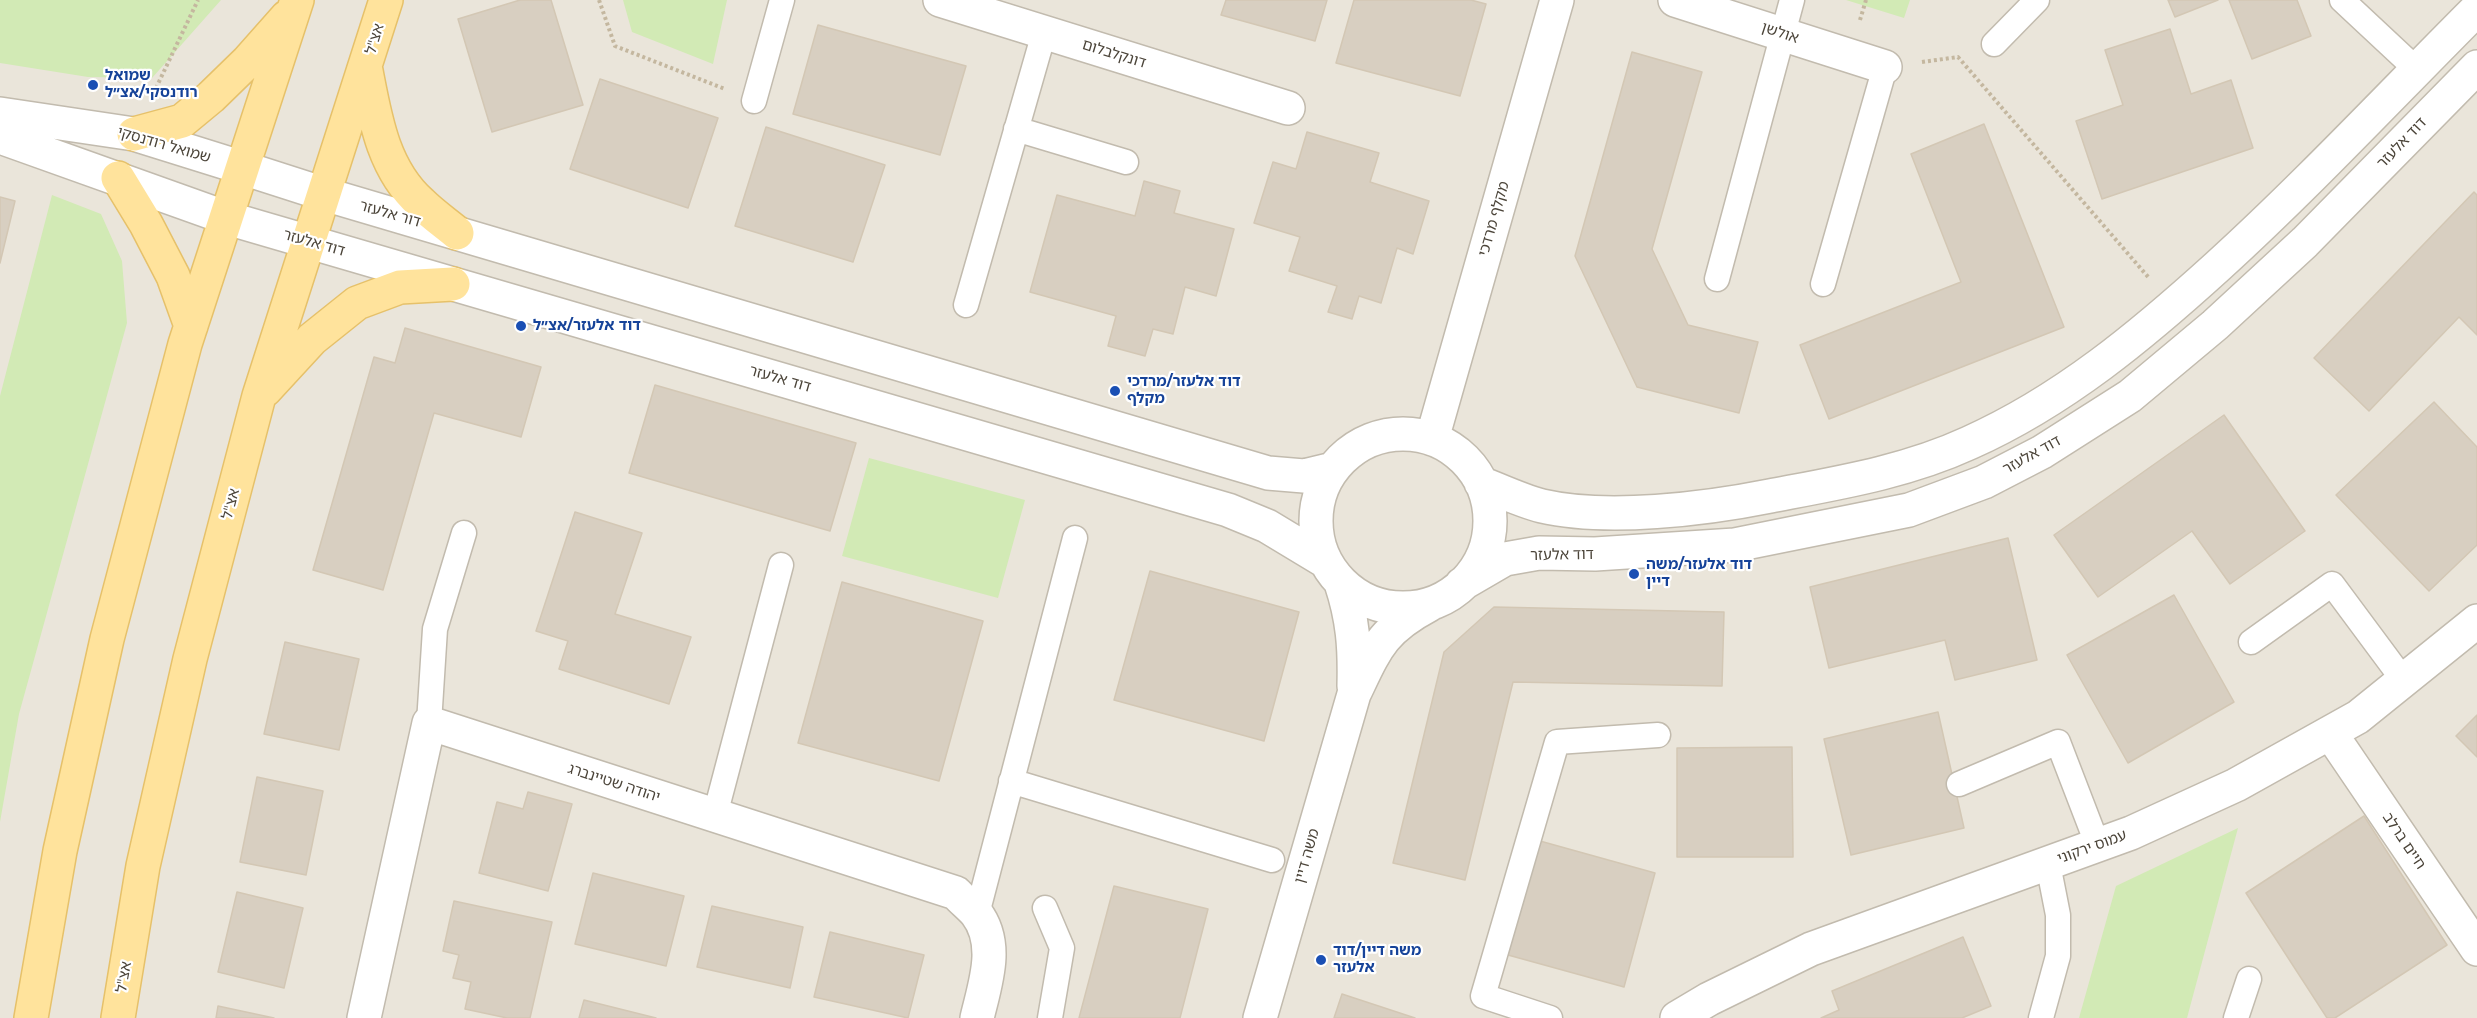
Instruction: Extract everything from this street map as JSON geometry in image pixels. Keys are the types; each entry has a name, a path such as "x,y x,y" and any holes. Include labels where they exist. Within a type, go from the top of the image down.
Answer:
{"main road":[{"name":"אצ\"ל","path":"118,1018 143,866 180,705 259,396 366,69 386,0"},
{"path":"134,134 182,120 211,98 248,61 296,4"},
{"path":"31,1018 60,851 107,639 191,326 296,4"},
{"path":"366,69 376,127 391,165 419,202 457,233"},
{"path":"118,178 146,224 173,276 191,326"},
{"path":"259,396 312,339 357,303 400,287 453,284"}],"street":[{"name":"דונקלבלום","path":"940,0 1288,108"},
{"name":"מקלף מרדכי","path":"1432,439 1557,0"},
{"name":"אולשן","path":"1675,0 1886,67"},
{"path":"1481,483 1541,506 1595,513 1729,504 1898,470 1968,444 2022,417 2106,363 2173,306 2277,213 2477,9"},
{"name":"דוד אלעזר","path":"1449,593 1505,559 1539,553 1606,554 1735,545 1910,510 1984,482 2042,452 2130,396 2215,325 2305,242 2477,67"},
{"name":"שמואל רודנסקי","path":"0,114 134,134 324,195"},
{"path":"0,137 226,218"},
{"name":"דור אלעזר","path":"324,195 457,233"},
{"name":"דוד אלעזר","path":"226,218 1228,510 1267,525 1333,572"},
{"path":"457,233 1269,473 1304,476 1333,469"},
{"path":"1405,434 1432,439 1453,449 1469,464 1481,483 1490,510 1488,537 1479,563 1449,593 1412,608 1386,606 1362,598 1333,572 1317,539 1316,515 1322,491 1333,469 1353,450 1378,437 1405,434"},
{"name":"משה דיין","path":"1333,572 1352,622 1355,650 1354,694"},
{"name":"משה דיין","path":"1260,1018 1354,694 1379,644 1405,618 1449,593"},
{"name":"עמוס ירקוני","path":"1677,1018 1709,999 1811,949 2132,833 2236,785 2358,717 2477,621"},
{"path":"364,1018 429,723"},
{"name":"יהודה שטיינברג","path":"429,723 956,893 977,914 990,945 986,982 977,1018"},
{"name":"חיים ברלב","path":"2331,734 2477,949"}],"lane":[{"path":"754,101 782,0"},
{"path":"1717,279 1792,0"},
{"path":"1994,44 2037,0"},
{"path":"2342,0 2417,70"},
{"path":"966,305 1044,33"},
{"path":"1823,284 1886,67"},
{"path":"1016,129 1126,162"},
{"path":"429,723 435,629 464,534"},
{"path":"977,914 1075,538"},
{"path":"715,815 781,565"},
{"path":"2251,642 2332,584 2404,681"},
{"path":"1550,1018 1483,996 1557,742 1658,735"},
{"path":"1959,784 2058,742 2098,846"},
{"path":"1011,781 1272,860"},
{"path":"2041,1018 2058,956 2058,915 2048,864"},
{"path":"1045,908 1062,948 1050,1018"},
{"path":"2236,1018 2249,979"}],"path":[{"path":"134,134 198,0"},
{"path":"599,0 615,46 754,101"},
{"path":"1886,67 1958,57 2173,306"}],"shaded area":[{"path":"0,0 2477,0 2477,1018 0,1018"}],"green space":[{"path":"0,0 221,0 152,78 88,77 0,63"},
{"path":"623,0 727,0 713,64 632,32"},
{"path":"1846,0 1910,0 1904,18"},
{"path":"52,195 101,214 122,261 127,323 19,714 0,822 0,396"},
{"path":"869,458 1025,500 998,598 842,556"},
{"path":"2238,828 2187,1018 2079,1018 2116,886"}],"building":[{"path":"520,0 551,0 583,105 492,132 458,19"},
{"path":"1226,0 1327,0 1315,41 1221,15"},
{"path":"1354,0 1471,0 1486,4 1460,96 1336,63"},
{"path":"2168,0 2218,0 2175,17"},
{"path":"2229,0 2297,0 2311,36 2252,59"},
{"path":"818,25 966,66 940,155 793,114"},
{"path":"2170,29 2191,94 2231,80 2253,148 2102,199 2076,121 2123,105 2105,50"},
{"path":"1632,52 1702,72 1652,249 1688,325 1758,342 1739,413 1637,387 1575,256"},
{"path":"600,79 718,118 688,208 570,169"},
{"path":"1984,124 2064,327 1829,419 1800,345 1961,282 1911,154"},
{"path":"766,127 885,165 853,262 735,226"},
{"path":"1307,132 1379,153 1370,182 1429,201 1413,254 1397,248 1381,303 1359,296 1352,319 1328,312 1337,286 1289,271 1300,237 1254,223 1273,162 1296,169"},
{"path":"1144,181 1180,191 1174,213 1234,229 1216,296 1185,287 1173,334 1153,329 1145,356 1108,346 1116,316 1030,292 1057,195 1135,216"},
{"path":"2474,192 2477,195 2477,335 2459,317 2369,411 2314,358"},
{"path":"0,197 15,201 0,263"},
{"path":"405,328 541,367 521,437 434,413 383,590 313,570 374,357 395,363"},
{"path":"655,385 856,443 830,531 629,473"},
{"path":"2434,402 2477,447 2477,545 2429,591 2336,495"},
{"path":"2224,415 2305,531 2230,584 2192,531 2098,597 2054,535"},
{"path":"575,512 642,533 615,614 691,637 669,704 559,669 568,641 536,631"},
{"path":"2008,538 2037,660 1955,680 1945,640 1829,668 1810,587"},
{"path":"1150,571 1299,612 1264,741 1114,700"},
{"path":"842,582 983,621 939,781 798,743"},
{"path":"2174,595 2234,702 2128,763 2067,655"},
{"path":"1494,607 1724,612 1722,686 1513,682 1465,880 1393,863 1444,652"},
{"path":"285,642 359,659 339,750 264,734"},
{"path":"1938,712 1964,828 1851,855 1824,739"},
{"path":"2477,715 2477,757 2456,736"},
{"path":"1792,747 1793,857 1677,857 1677,748"},
{"path":"257,777 323,791 306,875 240,862"},
{"path":"528,792 572,804 548,891 479,873 497,802 523,809"},
{"path":"2364,816 2447,945 2335,1018 2327,1018 2246,893"},
{"path":"1540,841 1655,873 1624,987 1508,955"},
{"path":"593,873 684,896 666,966 575,944"},
{"path":"1114,886 1208,909 1180,1018 1079,1018"},
{"path":"237,892 303,908 284,988 218,972"},
{"path":"454,901 552,922 530,1018 507,1018 465,1009 471,982 453,978 459,955 443,951"},
{"path":"712,906 803,927 790,988 697,967"},
{"path":"830,932 924,955 908,1018 814,997"},
{"path":"1963,937 1991,1006 1962,1018 1821,1018 1839,1010 1832,991"},
{"path":"1342,994 1415,1018 1334,1018"},
{"path":"584,1000 656,1018 579,1018"},
{"path":"218,1006 274,1018 216,1018"}],"place":[{"name":"שמואל רודנסקי/אצ״ל","path":"93,85"},
{"name":"דוד אלעזר/אצ״ל","path":"521,326"},
{"name":"דוד אלעזר/מרדכי מקלף","path":"1115,391"},
{"name":"דוד אלעזר/משה דיין","path":"1634,574"},
{"name":"משה דיין/דוד אלעזר","path":"1321,960"}]}
